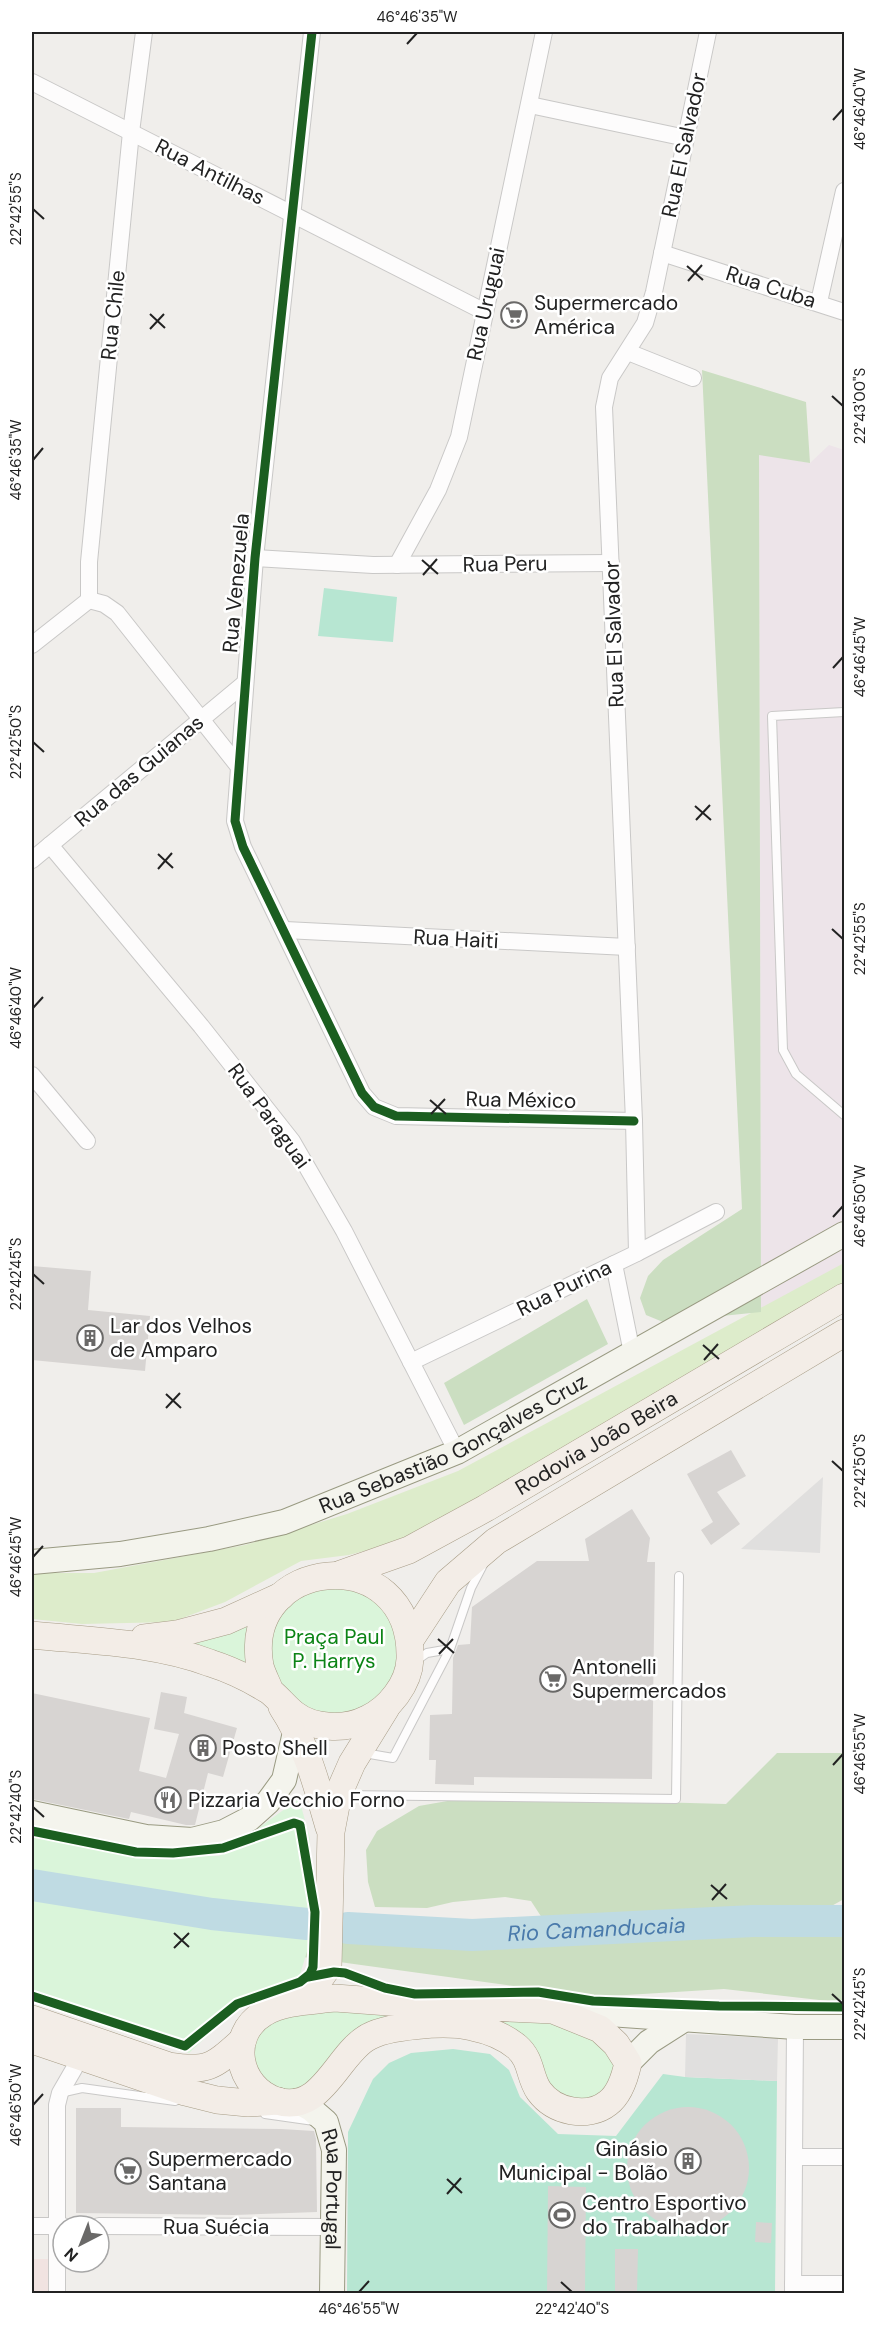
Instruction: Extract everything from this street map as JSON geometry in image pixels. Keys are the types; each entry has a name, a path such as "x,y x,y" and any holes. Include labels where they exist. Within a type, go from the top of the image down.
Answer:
{"main road":[{"name":"Rodovia João Beira","path":"341,1574 409,1550 486,1508 844,1297"},
{"name":"Rodovia João Beira","path":"410,1653 448,1582 496,1541 844,1333"},
{"path":"107,1643 177,1634 226,1621 282,1595 299,1583 320,1575 341,1574 366,1581 387,1595 402,1616 410,1653 401,1688 387,1706 359,1752 338,1795 330,1840 328,1963 311,1991 302,1999 266,2011 247,2029 242,2042 240,2057 244,2072 252,2085 264,2095 288,2101"},
{"path":"282,1595 266,1616 259,1641 260,1667 274,1696 296,1728 318,1789 330,1840"},
{"path":"32,1635 174,1652 211,1663 274,1696 297,1716 320,1725 344,1726 367,1719 387,1706"},
{"path":"328,1963 352,2000 355,2048"},
{"path":"32,2040 82,2055 185,2092 216,2100 248,2103 288,2101 311,2097 322,2088 355,2048 376,2033 399,2027 470,2026 502,2037 518,2048 529,2061 538,2091 551,2103 579,2112 596,2110 610,2102 618,2092 628,2063 616,2044 600,2029 553,2010 335,1998 279,2007"},
{"path":"32,2019 169,2066 190,2069 206,2068 223,2058 242,2042"}],"street":[{"name":"Rua Chile","path":"89,600 89,562 131,132 144,32"},
{"name":"Rua Venezuela","path":"312,32 255,558 235,821 243,847 362,1093 374,1107"},
{"name":"Rua Uruguai","path":"397,565 438,490 459,437 544,32"},
{"name":"Rua El Salvador","path":"637,1253 634,1121 604,407 610,378 645,323 662,253 708,32"},
{"name":"Rua Antilhas","path":"32,82 485,312"},
{"path":"530,105 686,138"},
{"path":"819,302 844,191"},
{"name":"Rua Cuba","path":"662,253 819,302 844,312"},
{"path":"628,352 693,378"},
{"name":"Rua Peru","path":"255,558 397,565 611,563"},
{"path":"32,645 89,600 104,604 117,613 239,767"},
{"name":"Rua das Guianas","path":"32,860 245,683"},
{"name":"Rua Paraguai","path":"50,845 201,1026 292,1141 344,1231 457,1452"},
{"name":"Rua Haiti","path":"285,930 627,947"},
{"path":"32,1075 87,1140"},
{"name":"Rua México","path":"374,1107 396,1116 634,1121"},
{"name":"Rua Purina","path":"411,1362 637,1253 716,1212"},
{"name":"Rua Sebastião Gonçalves Cruz","path":"32,1562 120,1554 209,1539 284,1522 457,1452 844,1234"},
{"path":"614,1264 632,1353"},
{"path":"32,1813 146,1837 192,1840 224,1832 249,1819 273,1795 284,1779 296,1728"},
{"path":"553,2010 795,2027 844,2027"},
{"path":"628,2063 649,2042 685,2019"},
{"path":"795,2027 793,2289 844,2284"},
{"path":"60,2214 57,2105 60,2093 82,2055"},
{"name":"Rua Portugal","path":"288,2101 311,2109 326,2122 334,2150 332,2294"},
{"path":"794,2157 844,2157"},
{"path":"32,2226 51,2226"},
{"name":"Rua Suécia","path":"111,2226 333,2227"},
{"path":"57,2294 58,2274"}],"lane":[{"path":"844,712 772,716 783,1050 796,1074 844,1114"},
{"path":"359,1752 393,1758 450,1649 471,1588 496,1541"},
{"path":"338,1795 676,1799 679,1576"},
{"path":"410,1653 450,1649"},
{"path":"60,2093 82,2088 326,2122"}],"shaded area":[{"path":"829,445 844,450 844,1269 761,1312 759,454 810,463"},
{"path":"823,1477 820,1553 741,1549"},
{"path":"686,2034 778,2038 777,2081 685,2077"},
{"path":"32,2259 51,2259 54,2293 32,2294"}],"green space":[{"path":"702,370 806,402 810,463 759,455 761,1312 663,1322 646,1315 640,1298 648,1276 663,1260 742,1209"},
{"path":"324,588 397,597 393,642 318,636"},
{"path":"844,1263 844,1288 402,1541 349,1555 301,1561 225,1602 172,1622 82,1624 32,1619 32,1573 94,1573 245,1545 347,1514 458,1471"},
{"path":"587,1299 608,1344 464,1425 444,1383"},
{"name":"Praça Paul P. Harrys","path":"334,1586 358,1591 379,1605 393,1626 398,1650 393,1674 379,1695 358,1709 334,1714 310,1709 289,1695 275,1674 270,1650 275,1626 289,1605 310,1591"},
{"path":"256,1615 255,1673 147,1643"},
{"path":"777,1753 844,1753 844,1899 828,1908 840,1931 844,1932 844,2000 828,2001 724,1989 594,1997 303,1957 266,1994 230,1995 290,1918 342,1919 420,1943 472,1941 498,1935 524,1936 546,1924 531,1901 505,1897 453,1902 427,1908 375,1907 368,1882 366,1850 377,1831 419,1806 470,1797 726,1804"},
{"path":"299,1799 310,1838 309,1945 299,1978 244,2002 189,2053 32,2000 32,1829 166,1856 219,1856"},
{"path":"339,2009 552,2021 594,2041 618,2062 612,2087 597,2100 566,2101 552,2090 507,2029 356,2031 307,2089 278,2091 256,2073 251,2047 256,2034 277,2017"},
{"name":"Centro Esportivo do Trabalhador","path":"453,2049 490,2054 509,2070 520,2097 558,2134 616,2136 663,2074 777,2081 775,2293 347,2294 348,2132 373,2079 389,2063 411,2053"}],"building":[{"name":"Lar dos Velhos de Amparo","path":"32,1266 91,1271 88,1310 150,1316 145,1371 32,1360"},
{"path":"731,1450 746,1476 717,1492 740,1524 711,1545 701,1530 713,1522 687,1474"},
{"name":"Antonelli Supermercados","path":"632,1509 650,1538 647,1562 655,1562 652,1779 474,1777 474,1785 435,1784 436,1760 429,1760 430,1715 452,1714 453,1658 458,1645 470,1644 472,1607 537,1561 589,1561 585,1539"},
{"path":"161,1692 187,1697 184,1713 237,1728 223,1777 208,1773 195,1825 131,1812 129,1819 32,1799 32,1693 150,1718 139,1771 166,1778 179,1734 154,1729"},
{"name":"Ginásio Municipal - Bolão","path":"688,2107 711,2112 731,2125 744,2145 749,2168 744,2191 731,2211 711,2224 688,2229 665,2224 645,2211 632,2191 627,2168 632,2145 645,2125 665,2112"},
{"path":"76,2108 121,2108 121,2127 314,2131 317,2212 234,2215 76,2213"},
{"path":"548,2186 586,2187 585,2294 547,2294"},
{"path":"756,2222 772,2223 771,2243 755,2242"},
{"path":"615,2249 638,2249 637,2294 615,2294"}],"waterway":[{"name":"Rio Camanducaia","path":"32,1885 212,1914 307,1924"},
{"name":"Rio Camanducaia","path":"348,1928 472,1935 753,1921 844,1921"}],"cycle path":[{"path":"312,32 255,558 235,821 243,847 362,1093 374,1107 396,1116 634,1121"},
{"path":"32,1831 136,1852 173,1853 223,1848 294,1823 300,1825 315,1912 313,1967 310,1974 300,1982 237,2004 185,2046 32,1996"},
{"path":"308,1977 334,1972 345,1973 385,1988 415,1994 538,1992 593,2001 719,2006 844,2007"}],"place":[{"name":"Supermercado América","path":"514,315"},
{"name":"Lar dos Velhos de Amparo","path":"90,1338"},
{"name":"Antonelli Supermercados","path":"553,1679"},
{"name":"Posto Shell","path":"203,1748"},
{"name":"Pizzaria Vecchio Forno","path":"168,1800"},
{"name":"Ginásio Municipal - Bolão","path":"688,2161"},
{"name":"Supermercado Santana","path":"128,2171"},
{"name":"Centro Esportivo do Trabalhador","path":"562,2215"}]}
